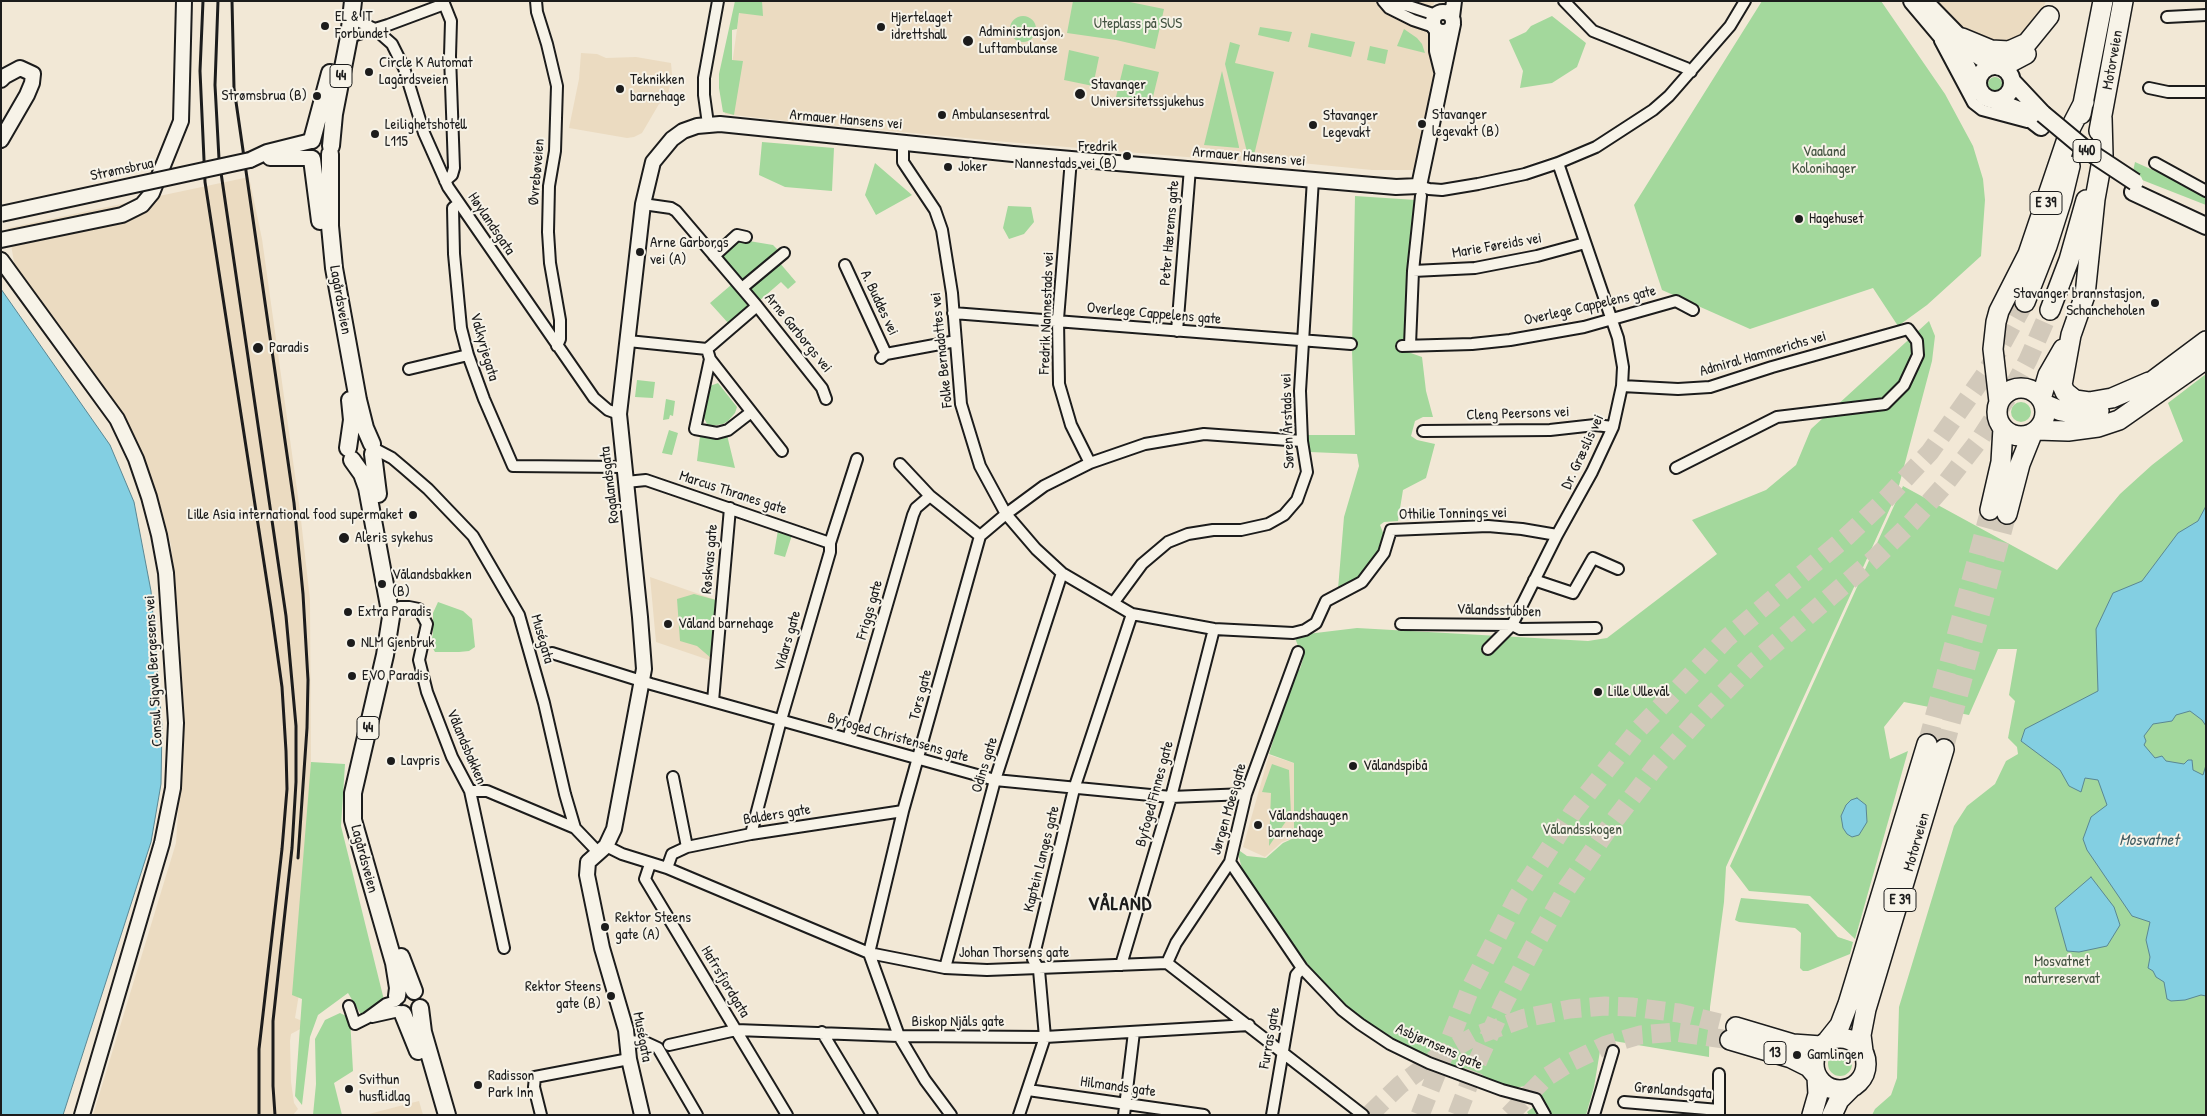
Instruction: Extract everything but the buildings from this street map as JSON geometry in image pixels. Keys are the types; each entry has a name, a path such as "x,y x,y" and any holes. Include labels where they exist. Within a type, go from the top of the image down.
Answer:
{"highway":[{"name":"Motorveien","path":"2084,102 2103,1"},
{"name":"Motorveien","path":"2102,118 2123,1"},
{"path":"1962,38 1991,50 2009,51 2027,43 2052,8"},
{"path":"1996,65 2014,61 2034,48 2045,29 2052,8"},
{"name":"E 39","path":"2025,302 2060,206 2084,102"},
{"name":"E 39","path":"2071,335 2048,375 2042,401 2044,418 2034,432 1998,512 2003,428 1997,416 1999,402 1993,349 1996,322 2028,254 2071,127 2084,102"},
{"name":"E 39","path":"2050,310 2079,228 2102,118"},
{"name":"E 39","path":"2102,118 2102,155 2095,199 2085,295 2071,335 2062,385 2065,392 2075,400 2090,402 2112,398 2148,382"},
{"name":"E 39","path":"1999,402 2003,396 2016,389 2030,390 2042,401 2061,411 2072,413 2095,412 2128,399 2206,340"},
{"path":"2003,428 2016,436 2034,432 2068,431 2098,427 2119,420 2206,359"},
{"name":"Motorveien","path":"1824,1043 1840,1025 1848,1004 1936,747 1862,1023 1863,1051"},
{"name":"13","path":"1816,1075 1809,1067 1791,1058 1733,1034 1793,1044 1824,1043"},
{"path":"1824,1043 1841,1037 1848,1038 1863,1051"},
{"name":"E 39","path":"1812,1115 1818,1094 1815,1056 1824,1043"},
{"name":"E 39","path":"1832,1115 1839,1100 1860,1081 1865,1072 1866,1061 1863,1051"},
{"path":"1816,1075 1821,1082 1832,1089 1845,1090 1851,1088"}],"main road":[{"name":"44","path":"312,158 308,148 312,141 327,87 337,41 342,1"},
{"name":"Lagårdsveien","path":"353,1 349,37 334,114 330,150 330,226 334,268 358,400 365,428 373,449 374,471 400,607 398,632 364,780 361,810 365,836 402,961 414,991"},
{"name":"440","path":"1912,1 1966,65 1978,89 1984,96 2042,120"},
{"name":"440","path":"1926,1 1980,57 2007,70 2012,81 2042,120 2081,160 2205,222"},
{"path":"1978,89 1977,83 1980,73 1989,66 1996,65"},
{"path":"1993,100 1998,100 2007,95 2012,81"},
{"path":"312,141 316,138 325,139 330,150 324,160 316,161 312,158"},
{"name":"Lagårdsveien","path":"312,158 328,295 350,397 352,420 350,454 362,474 367,488 391,617 385,655 353,793 353,820 394,963 399,1006 413,1036 436,1115"},
{"path":"358,438 369,440 373,449 365,462 356,462 350,454 352,440 358,438"},
{"path":"414,991 404,990 399,1006 413,1014 420,1008"},
{"name":"44","path":"414,991 420,997 423,1032 447,1115"}],"street":[{"path":"1,240 122,215 142,205 152,193 181,121 184,1"},
{"name":"Øvrebøveien","path":"536,1 537,12 548,44 557,86 555,151 549,186 548,232 550,263 560,320 560,339 557,346"},
{"path":"708,124 704,78 718,1"},
{"path":"1383,1 1388,8 1413,20 1442,18"},
{"path":"1393,1 1442,18"},
{"path":"1413,271 1420,191 1442,73 1437,51 1442,18 1454,1"},
{"path":"1564,1 1593,31 1692,72"},
{"name":"Armauer Hansens vei","path":"683,131 708,124 1071,159 1313,179 1420,191 1429,189 1442,190 1525,174 1558,163 1596,147 1627,128 1669,96 1692,72 1730,26 1745,1"},
{"path":"349,37 439,6 443,2 451,20 450,56 454,168 452,175 445,181"},
{"path":"2167,17 2206,15"},
{"name":"Høylandsgata","path":"351,18 375,29 388,39 399,56 424,133 445,181 594,398 608,410 619,414"},
{"name":"440","path":"1935,28 1945,53 1973,103 1982,110 2042,120"},
{"path":"1,80 20,68 32,74 32,83 1,140"},
{"path":"2149,88 2168,92 2206,92"},
{"name":"Rogalandsgata","path":"602,849 614,829 644,661 619,414 643,204 652,162 672,139 683,131"},
{"name":"Strømsbrua","path":"1,214 293,152 312,141"},
{"name":"Folke Bernadottes vei","path":"903,142 903,162 924,191 939,220 954,313 961,404 980,466 1006,514 1036,549 1062,573 1132,614 1214,630 1293,633 1305,630 1316,623 1326,601 1362,582 1373,568"},
{"name":"Strømsbrua","path":"293,152 312,158"},
{"name":"Fredrik Nannestads vei","path":"1071,159 1058,320 1059,384 1071,425 1090,463"},
{"name":"Dr. Græslis vei","path":"1488,648 1512,625 1557,535 1592,472 1613,426 1622,386 1618,338 1558,163"},
{"path":"2155,163 2206,191"},
{"name":"Peter Hærems gate","path":"1177,331 1190,168"},
{"name":"Søren Årstads vei","path":"1114,602 1142,564 1168,542 1188,534 1213,530 1241,530 1268,524 1284,514 1297,500 1307,472 1302,441 1300,391 1313,179"},
{"name":"Valkyrjegata","path":"459,203 453,208 459,317 468,355 487,407 513,466 624,467"},
{"name":"Arne Garborgs vei","path":"643,204 671,208 676,211 757,306 822,388 826,399"},
{"path":"714,256 737,235 746,237"},
{"name":"Marie Føreids vei","path":"1413,271 1475,268 1537,256 1585,243"},
{"name":"Arne Garborgs vei","path":"742,288 784,253"},
{"name":"Consul Sigval Bergesens vei","path":"1,260 117,420 136,458 149,497 166,573 176,723 173,788 162,844 82,1115"},
{"name":"A. Buddes vei","path":"845,265 884,356 956,341"},
{"name":"Overlege Cappelens gate","path":"1413,271 1406,346 1472,344 1510,340 1584,327 1676,301 1693,310"},
{"path":"750,413 728,430 717,433 695,429 709,354 757,306"},
{"name":"Overlege Cappelens gate","path":"954,313 1351,344"},
{"name":"Admiral Hammerichs vei","path":"1622,386 1678,389 1710,387 1772,367 1908,329 1917,341 1918,355 1904,385 1885,404 1777,417 1676,468"},
{"path":"628,341 709,354 750,413 782,451"},
{"path":"409,369 468,355"},
{"name":"Cleng Peersons vei","path":"1423,431 1540,430 1596,425 1613,426"},
{"path":"900,464 930,496 980,536 1044,486 1090,463 1145,444 1204,434 1302,441"},
{"name":"Muségata","path":"373,449 392,458 428,489 473,536 519,615 544,703 565,794 575,828 602,849 588,862 588,875 602,948 608,960 642,1115"},
{"name":"Vidars gate","path":"751,834 780,720 830,552 830,543 857,459"},
{"name":"Marcus Thranes gate","path":"626,482 646,480 830,543"},
{"name":"Friggs gate","path":"848,739 913,515 916,508 930,496"},
{"name":"Røskvas gate","path":"713,701 730,508"},
{"name":"Othilie Tonnings vei","path":"1373,568 1384,553 1391,530 1488,526 1557,535"},
{"name":"Tors gate","path":"869,953 903,811 920,759 980,536"},
{"path":"1534,580 1573,593 1593,558 1618,569"},
{"name":"Odins gate","path":"945,968 994,780 1062,573"},
{"name":"Vålandsbakken","path":"400,607 419,609 425,617 427,630 419,660 427,692 452,757 470,791 504,948"},
{"name":"Kaptein Langes gate","path":"1019,1115 1046,1037 1039,970 1033,959 1074,788 1132,614"},
{"name":"Vålandsstubben","path":"1401,624 1512,625 1520,629 1596,628"},
{"name":"Byfoged Finnes gate","path":"1121,965 1171,797 1214,630"},
{"name":"Jørgen Moes gate","path":"1167,963 1176,943 1230,862 1246,794 1298,652"},
{"name":"Byfoged Christensens gate","path":"552,653 713,701 994,780 1171,797 1246,794"},
{"path":"673,777 688,847"},
{"path":"470,791 487,791 575,828"},
{"name":"Balders gate","path":"667,868 672,854 688,847 751,834 903,811"},
{"name":"Johan Thorsens gate","path":"602,849 667,868 869,953 945,968 987,970 1039,970 1167,963"},
{"name":"Asbjørnsens gate","path":"1230,862 1302,968 1354,1020 1390,1044 1438,1066 1502,1090 1536,1099 1544,1115"},
{"name":"Hafrsfjordgata","path":"650,864 645,879 787,1115"},
{"path":"869,953 899,1036 925,1080 952,1115"},
{"path":"1167,963 1363,1115"},
{"name":"Furras gate","path":"1272,1115 1296,975 1302,968"},
{"path":"350,1006 355,1024 386,1004 399,1006"},
{"name":"Biskop Njåls gate","path":"669,1046 736,1030 899,1036 1046,1037 1249,1025"},
{"path":"822,1032 872,1115"},
{"path":"1124,1115 1134,1032"},
{"path":"627,1041 645,1042 658,1048 697,1115"},
{"path":"1594,1115 1613,1051"},
{"path":"541,1115 534,1087 535,1077 629,1059"},
{"path":"1719,1074 1719,1112"},
{"name":"Hilmands gate","path":"1028,1090 1204,1115"},
{"name":"Grønlandsgata","path":"1624,1102 1719,1112"}],"shaded area":[{"name":"Stavanger Universitetssjukehus","path":"741,1 1435,1 1428,17 1437,73 1416,170 1372,170 1291,162 1270,164 786,121 725,114"},
{"path":"1938,1 2046,1 2039,19 2024,37 1997,44 1965,31"},
{"path":"581,53 597,54 606,58 636,57 671,63 672,74 667,100 659,104 642,133 627,138 569,128 579,79"},
{"name":"Paradis","path":"249,177 262,239 300,511 310,600 311,762 303,970 295,1018 305,1022 304,1027 291,1034 290,1041 291,1082 294,1103 298,1109 293,1115 93,1115 176,843 184,721 171,545 156,491 137,441 119,410 39,298 16,273 8,228"},
{"path":"650,577 716,600 712,661 656,642"},
{"path":"1269,755 1294,763 1295,824 1294,838 1282,842 1265,857 1243,847"},
{"path":"419,1101 423,1115 365,1115"}],"green space":[{"path":"735,1 762,1 763,16 739,13 737,29 732,30 732,60 743,61 734,115 723,112 719,74"},
{"name":"Uteplass på SUS","path":"1073,1 1125,1 1164,9 1155,49 1116,40 1067,33"},
{"name":"Vaaland Kolonihager","path":"1762,1 1881,1 1945,94 1973,146 1983,179 1985,200 1981,256 1927,305 1898,326 1873,288 1750,329 1662,290 1634,205"},
{"path":"1023,16 1032,20 1036,29 1032,38 1023,42 1014,38 1010,29 1014,20"},
{"path":"1552,16 1586,43 1577,67 1552,83 1520,88 1523,71 1509,40 1526,32 1531,26"},
{"path":"1260,27 1292,32 1289,42 1258,35"},
{"path":"1404,29 1417,38 1422,44 1425,53 1397,46"},
{"path":"1311,33 1355,42 1351,57 1308,47"},
{"path":"1230,42 1240,45 1235,63 1274,72 1254,155 1249,160 1225,64"},
{"path":"1370,46 1388,50 1385,64 1367,60"},
{"path":"1069,50 1099,57 1093,86 1064,80"},
{"path":"1124,64 1159,72 1151,105 1116,97"},
{"path":"1222,71 1239,147 1239,148 1204,145"},
{"path":"1992,77 1998,77 2002,84 1998,91 1992,91 1988,87 1988,81"},
{"path":"762,142 834,148 832,191 785,187 759,175"},
{"path":"2135,162 2206,194 2206,205 2132,176"},
{"path":"875,163 912,195 876,215 865,195"},
{"path":"1355,196 1416,200 1408,270 1408,352 1422,357 1426,391 1433,417 1423,417 1415,421 1411,436 1417,440 1435,444 1426,478 1403,490 1398,521 1384,522 1380,525 1384,535 1379,555 1356,583 1338,589 1344,517 1359,466 1357,454 1310,452 1307,435 1355,435 1352,350"},
{"path":"1008,206 1031,207 1034,222 1024,234 1009,239 1003,228"},
{"path":"737,239 773,245 779,251 745,281 719,254"},
{"path":"779,262 796,282 788,289 781,282 759,301 749,287"},
{"path":"731,285 749,307 729,324 710,303"},
{"name":"Vålandsskogen","path":"1929,321 1935,336 1932,361 1897,493 1726,867 1724,902 1710,1007 1709,1057 1602,1039 1594,1087 1586,1115 1529,1115 1527,1112 1535,1106 1526,1086 1513,1088 1498,1084 1420,1056 1384,1034 1349,1008 1322,983 1246,883 1238,854 1240,851 1247,856 1266,858 1283,843 1294,838 1294,763 1269,754 1274,738 1273,727 1303,659 1295,638 1299,635 1357,628 1588,641 1607,638 1717,554 1692,520 1766,490 1796,465 1811,429"},
{"name":"Mosvatnet naturreservat","path":"2206,374 2206,1115 1872,1115 1875,1109 1891,1095 1897,1078 1899,1007 1954,826 1967,806 1995,784 2006,761 2018,754 2017,747 2008,738 2015,701 2009,695 2017,649 1998,649 1969,715 1904,702 1884,727 1890,759 1908,751 1855,939 1810,896 1749,891 1730,866 1903,486 2057,570 2120,494 2152,465 2183,441 2168,403"},
{"path":"637,380 655,382 653,398 635,397"},
{"path":"718,383 737,407 735,413 728,421 711,426 707,424 704,418 705,410 710,386"},
{"path":"666,399 675,401 673,416 670,415 669,419 663,420"},
{"path":"2021,402 2028,405 2031,412 2028,419 2021,422 2014,419 2011,412 2014,405"},
{"path":"669,430 678,433 672,455 662,453"},
{"path":"727,435 735,468 697,461 700,436"},
{"path":"778,530 792,535 785,557 774,554"},
{"path":"694,594 716,600 711,658 697,646 680,641 677,599"},
{"path":"438,602 463,611 472,619 475,647 469,651 435,652 431,645 433,613"},
{"path":"311,762 345,764 341,826 384,1000 362,1016 348,993 318,1015 310,1037 302,1105 295,1096 302,999 292,995"},
{"path":"1272,764 1289,770 1291,814 1269,846 1271,793 1262,792"},
{"path":"1741,898 1808,904 1838,937 1853,942 1850,954 1808,971 1803,971 1800,968 1801,933 1795,928 1735,920"},
{"path":"340,1013 350,1018 353,1071 334,1083 342,1115 313,1115 316,1084 315,1039 325,1020"},
{"path":"1835,1052 1845,1052 1852,1059 1852,1069 1845,1076 1835,1076 1828,1069 1828,1059"}],"water":[{"path":"1,289 110,445 134,502 151,591 162,726 161,784 151,842 63,1115 1,1115"},
{"name":"Mosvatnet","path":"2206,506 2206,726 2202,720 2190,711 2176,715 2172,721 2153,724 2144,736 2146,741 2144,745 2155,758 2162,756 2166,761 2184,764 2188,760 2192,760 2193,770 2203,775 2206,765 2206,996 2201,995 2185,1000 2171,1001 2167,999 2164,982 2156,977 2153,971 2148,968 2150,957 2146,940 2150,922 2132,916 2087,850 2083,839 2091,817 2107,805 2098,780 2085,778 2081,792 2069,786 2060,770 2021,741 2025,729 2098,691 2096,629 2113,593 2142,581 2178,533 2198,521"},
{"path":"1857,798 1866,805 1867,822 1859,835 1852,837 1843,828 1841,816 1846,805 1851,800"},
{"path":"2091,877 2114,907 2120,925 2107,946 2079,952 2067,951 2055,908"}],"tunnel":[{"path":"1420,1115 1470,989 1517,898 1573,812 1638,730 1727,638 1846,537 1887,498 1930,452 1986,373 2025,302"},
{"path":"1457,1115 1479,1058 1504,1003 1534,946 1567,888 1608,829 1656,766 1699,718 1753,663 1873,560 1911,523 1942,488 1980,439 2010,393 2028,360 2050,310"},
{"path":"1927,744 1990,510"},
{"path":"1944,749 2007,514"},
{"path":"1369,1115 1400,1085 1436,1058 1475,1036 1525,1018 1570,1009 1605,1006 1632,1007 1679,1013 1736,1027"},
{"path":"1509,1115 1545,1078 1567,1064 1606,1045 1640,1035 1676,1032 1730,1040"}],"railway":[{"path":"203,1 200,71 205,182 271,608 282,687 286,751 287,789 282,849 259,1049 259,1115"},
{"path":"218,1 215,85 219,159 286,616 296,726 296,782 292,848 273,1021 275,1115"},
{"path":"232,1 234,88 294,503 303,594 308,680 307,728 298,858"}],"place":[{"name":"EL & IT Forbundet","path":"325,26"},
{"name":"Hjertelaget idrettshall","path":"881,27"},
{"name":"Administrasjon, Luftambulanse","path":"968,41"},
{"name":"Circle K Automat Lagårdsveien","path":"369,72"},
{"name":"Teknikken barnehage","path":"620,89"},
{"name":"Stavanger Universitetssjukehus","path":"1080,94"},
{"name":"Strømsbrua (B)","path":"317,96"},
{"name":"Ambulansesentral","path":"942,115"},
{"name":"Stavanger legevakt (B)","path":"1422,124"},
{"name":"Stavanger Legevakt","path":"1313,125"},
{"name":"Leilighetshotell L115","path":"375,134"},
{"name":"Fredrik Nannestads vei (B)","path":"1127,156"},
{"name":"Joker","path":"948,167"},
{"name":"Hagehuset","path":"1799,219"},
{"name":"Arne Garborgs vei (A)","path":"640,252"},
{"name":"Stavanger brannstasjon, Schancheholen","path":"2155,303"},
{"name":"Paradis","path":"258,348"},
{"name":"Lille Asia international food supermaket","path":"413,515"},
{"name":"Aleris sykehus","path":"344,538"},
{"name":"Vålandsbakken (B)","path":"382,584"},
{"name":"Extra Paradis","path":"348,612"},
{"name":"Våland barnehage","path":"668,624"},
{"name":"NLM Gjenbruk","path":"351,643"},
{"name":"EVO Paradis","path":"352,676"},
{"name":"Lille Ullevål","path":"1598,692"},
{"name":"Lavpris","path":"391,761"},
{"name":"Vålandspibå","path":"1353,766"},
{"name":"Vålandshaugen barnehage","path":"1258,825"},
{"name":"Rektor Steens gate (A)","path":"605,927"},
{"name":"Rektor Steens gate (B)","path":"611,996"},
{"name":"Gamlingen","path":"1797,1055"},
{"name":"Radisson Park Inn","path":"478,1085"},
{"name":"Svithun husflidlag","path":"349,1089"}],"district":[{"name":"VÅLAND","path":"1120,905"}]}
